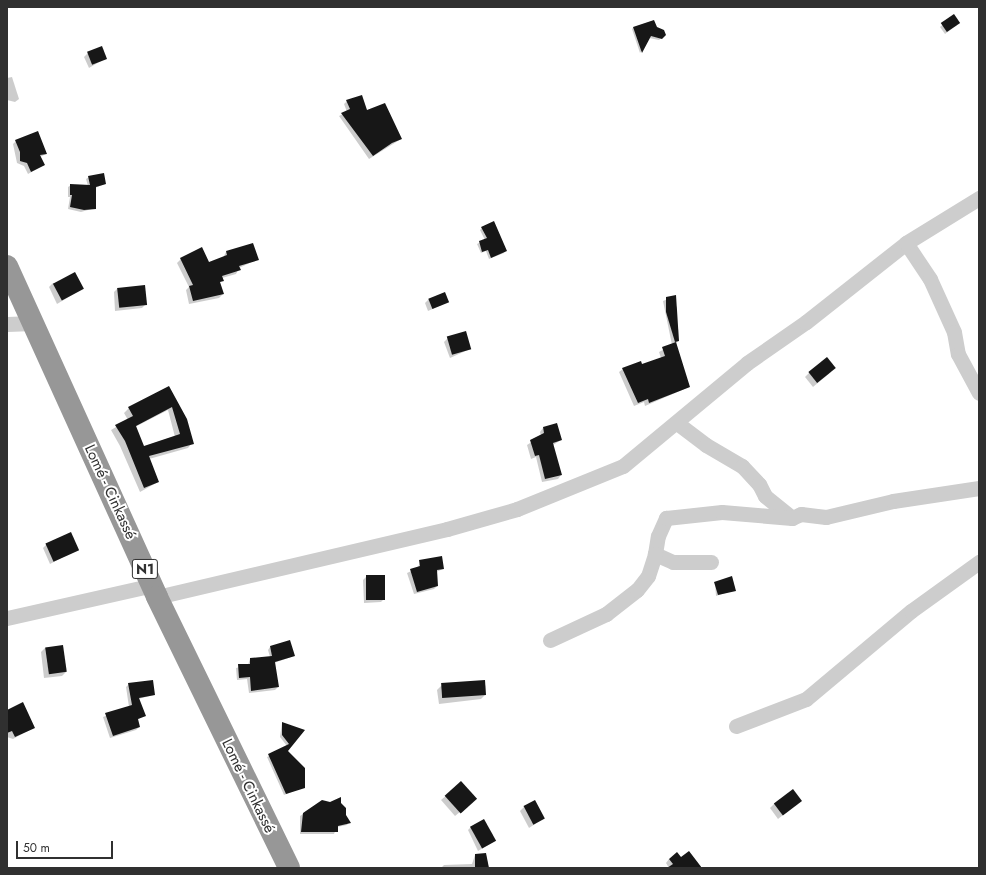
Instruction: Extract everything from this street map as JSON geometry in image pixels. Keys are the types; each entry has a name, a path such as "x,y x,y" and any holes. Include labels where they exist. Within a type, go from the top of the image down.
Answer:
{"highway":[{"name":"Lomé - Cinkassé","path":"7,266 155,591 289,868"}],"street":[{"path":"7,618 155,591 447,529 517,509 623,466 677,423 747,363 806,322 906,243 979,198"},
{"path":"906,243 930,280 954,332 958,354 979,393"},
{"path":"7,324 33,323"},
{"path":"677,423 706,445 742,466 759,484 765,496 792,518"},
{"path":"550,640 606,614 637,590 648,576 655,554 658,536 666,518 722,512 792,518 801,514 826,517 893,501 979,488"},
{"path":"655,554 673,562 711,562"},
{"path":"736,726 806,699 911,611 979,562"}],"building":[{"path":"954,14 960,23 947,32 941,23"},
{"path":"654,20 657,27 664,30 666,35 662,39 651,36 642,53 633,27"},
{"path":"102,46 107,59 92,65 87,52"},
{"path":"362,95 367,110 385,103 402,139 392,143 373,156 341,113 350,109 346,100"},
{"path":"38,131 47,154 40,155 45,165 31,172 27,163 20,161 20,152 15,140"},
{"path":"104,173 106,184 96,187 96,209 84,210 70,207 72,195 70,195 70,184 90,185 88,176"},
{"path":"494,221 507,251 491,258 488,250 482,252 479,241 487,238 481,227"},
{"path":"253,243 259,260 239,266 241,270 222,276 224,281 220,282 224,294 193,301 189,286 193,285 180,258 202,247 209,262 227,255 226,251"},
{"path":"75,272 84,289 62,301 53,284"},
{"path":"145,285 147,305 119,308 117,288"},
{"path":"445,292 449,302 432,309 428,299"},
{"path":"676,295 679,341 675,342 666,312 666,297"},
{"path":"466,331 471,349 452,355 447,337"},
{"path":"676,342 690,387 649,403 648,399 638,403 622,368 641,361 642,364 665,356 662,347"},
{"path":"827,357 836,368 817,383 808,372"},
{"path":"169,386 187,419 194,444 149,456 159,482 144,488 125,441 115,425 133,416 128,407","holes":["172,407 180,434 144,446 136,426"]},
{"path":"557,423 562,440 553,443 562,475 545,479 539,455 535,456 530,440 544,433 543,427"},
{"path":"71,532 79,550 54,562 45,543"},
{"path":"442,556 444,569 437,570 438,586 417,592 410,569 420,566 419,560"},
{"path":"366,575 385,575 385,600 366,600"},
{"path":"732,576 736,591 718,595 714,582"},
{"path":"290,640 295,656 275,662 279,687 251,691 250,677 239,678 238,664 250,664 250,658 272,656 270,646"},
{"path":"63,645 67,672 49,674 45,648"},
{"path":"153,680 155,695 139,698 146,716 138,719 140,727 113,736 105,713 132,705 128,683"},
{"path":"485,680 486,695 442,698 441,683"},
{"path":"23,702 35,728 15,737 12,731 7,733 7,710"},
{"path":"282,722 305,730 288,751 305,768 305,788 286,794 268,754 289,744 282,735"},
{"path":"461,781 477,799 461,814 445,796"},
{"path":"793,789 802,801 783,815 774,803"},
{"path":"341,797 341,803 346,808 346,815 351,823 338,826 338,832 301,832 303,813 322,800 330,802"},
{"path":"535,800 545,819 533,825 524,806"},
{"path":"484,819 496,841 482,849 470,827"},
{"path":"689,851 702,868 667,868 673,864 669,859 677,852 681,857"},
{"path":"486,853 489,868 475,868 475,854"}]}
